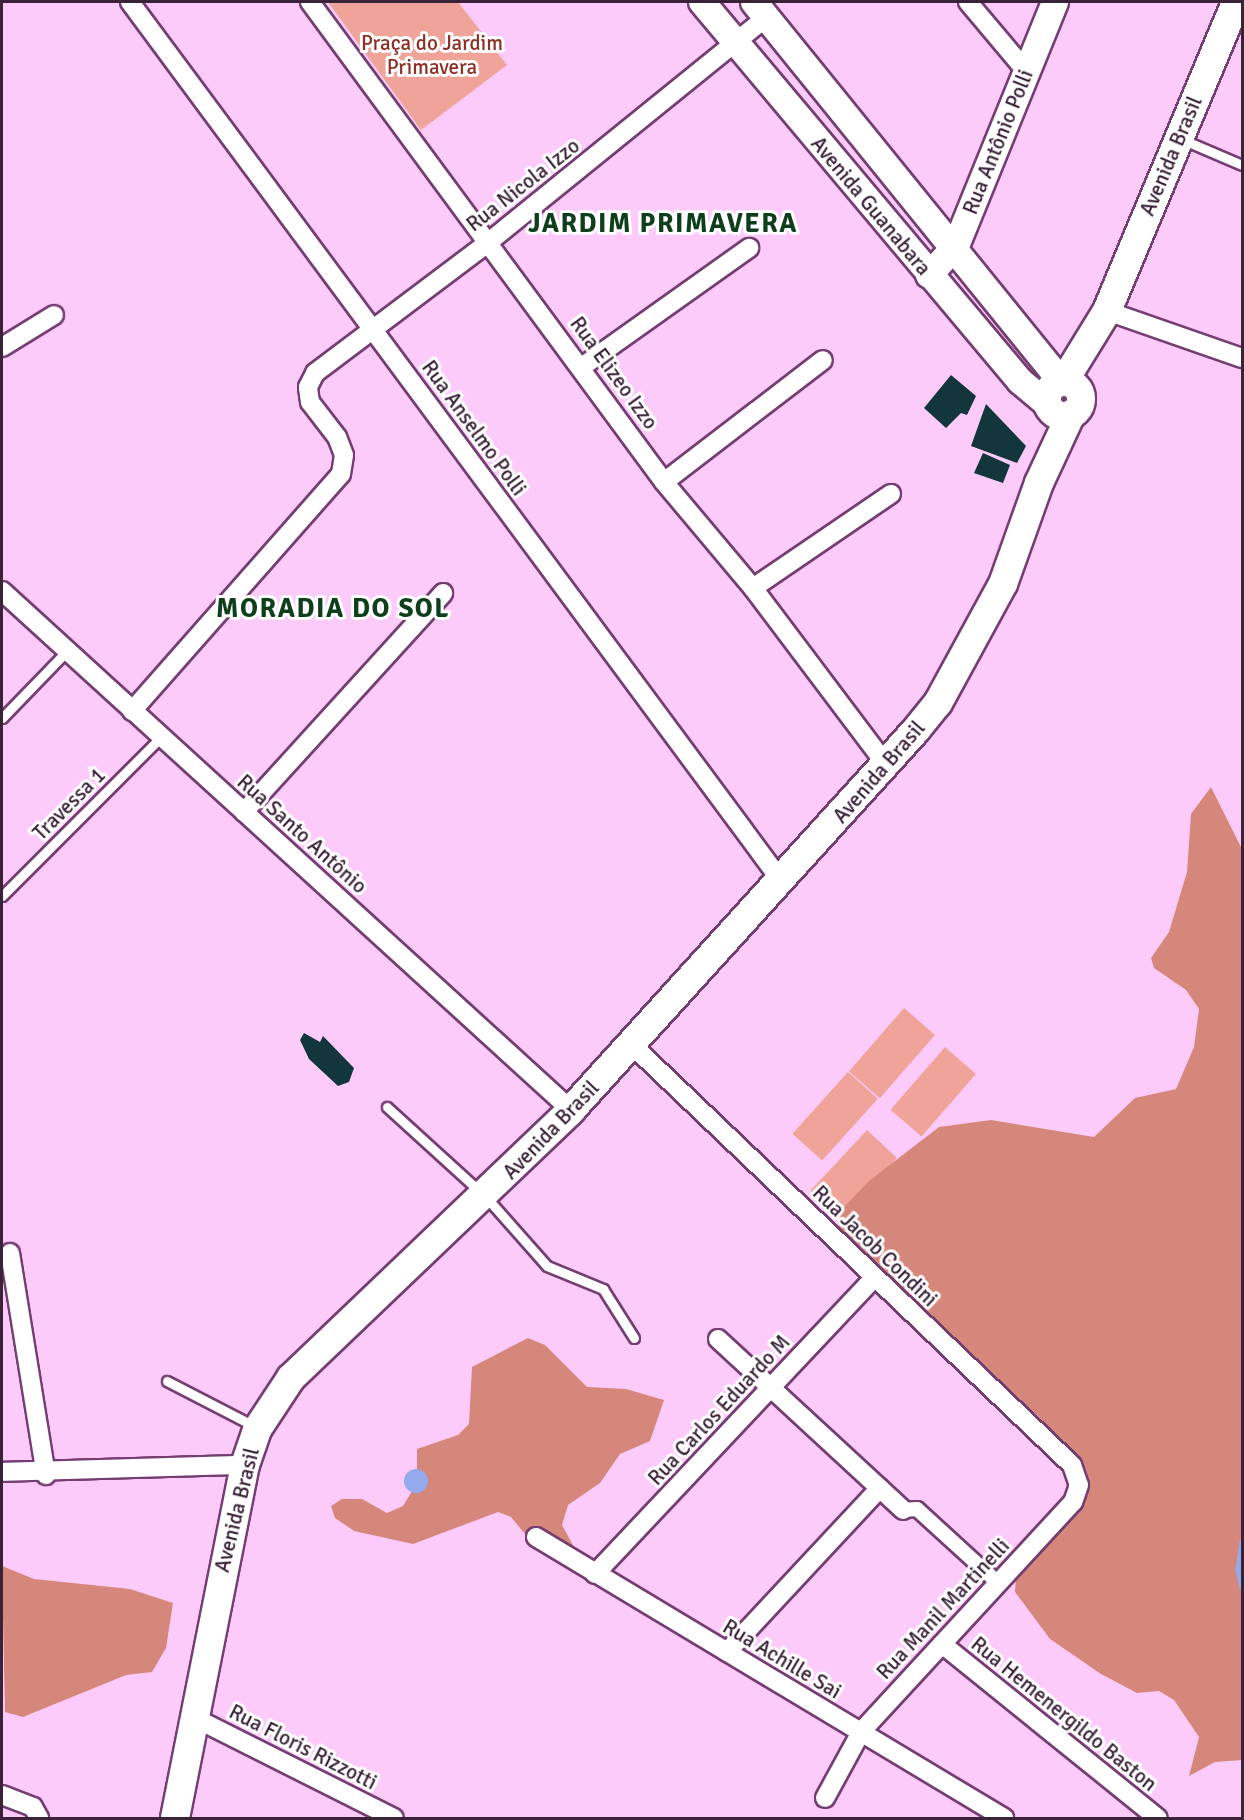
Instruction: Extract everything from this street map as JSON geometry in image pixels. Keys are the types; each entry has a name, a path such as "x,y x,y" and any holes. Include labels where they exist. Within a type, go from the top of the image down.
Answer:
{"main road":[{"name":"Avenida Guanabara","path":"702,2 1020,381 1062,398"},
{"name":"Rua Antônio Polli","path":"929,275 956,246 1055,2"},
{"name":"Avenida Brasil","path":"175,1818 191,1716 244,1465 258,1428 291,1378 486,1197 632,1045 887,766 938,703 1004,584 1039,483 1062,398 1107,310 1236,2"},
{"name":"Avenida Guanabara","path":"761,9 956,246 1062,398"}],"street":[{"name":"Rua Anselmo Polli","path":"130,2 782,882"},
{"name":"Rua Elizeo Izzo","path":"310,2 583,366 664,482 753,588 887,766"},
{"path":"968,2 1027,72"},
{"name":"Rua Nicola Izzo","path":"132,711 341,474 344,455 337,437 310,402 308,387 315,373 371,327 490,241 736,45 761,9"},
{"path":"583,366 749,248"},
{"path":"1107,310 1242,358"},
{"path":"2,347 54,315"},
{"path":"664,482 823,360"},
{"path":"753,588 891,494"},
{"name":"Rua Santo Antônio","path":"2,591 571,1110"},
{"path":"244,812 443,593"},
{"name":"Rua Jacob Condini","path":"632,1045 1072,1466 1079,1485"},
{"path":"10,1253 46,1475"},
{"name":"Rua Carlos Eduardo M","path":"595,1574 874,1277"},
{"path":"718,1339 903,1510 917,1509 998,1583"},
{"path":"2,1472 46,1475 244,1465"},
{"name":"Rua Manil Martinelli","path":"825,1798 861,1732 1073,1502 1079,1485"},
{"path":"728,1652 880,1488"},
{"name":"Rua Achille Sai","path":"536,1537 1004,1818"},
{"name":"Rua Hemenergildo Baston","path":"942,1644 1158,1818"},
{"name":"Rua Floris Rizzotti","path":"191,1716 394,1818"},
{"path":"2,1795 36,1813"}],"lane":[{"path":"1179,138 1242,165"},
{"path":"2,718 67,651"},
{"name":"Travessa 1","path":"2,896 161,737"},
{"path":"387,1107 486,1197 555,1273 590,1280 603,1289 634,1338"},
{"path":"167,1381 258,1428"}],"green space":[{"name":"Praça do Jardim Primavera","path":"328,2 458,2 507,65 421,130"},
{"path":"904,1008 935,1035 880,1098 849,1071"},
{"path":"945,1047 976,1074 921,1137 891,1110"},
{"path":"848,1072 878,1099 822,1160 792,1134"},
{"path":"867,1130 897,1158 840,1219 810,1191"}],"shaded area":[{"path":"1211,787 1242,849 1242,1760 1215,1762 1189,1776 1199,1737 1174,1700 1159,1691 1137,1693 1101,1674 1050,1639 1015,1592 1016,1576 1081,1497 1080,1467 1039,1417 844,1237 838,1224 845,1206 869,1181 939,1127 991,1120 1094,1137 1135,1098 1176,1089 1194,1047 1199,1009 1186,990 1154,968 1151,958 1169,932 1187,872 1191,814"},
{"path":"528,1338 545,1345 587,1387 626,1389 664,1400 650,1441 620,1454 600,1483 568,1505 562,1525 574,1547 570,1554 525,1534 511,1517 498,1512 413,1544 354,1531 335,1518 331,1506 342,1499 362,1499 387,1513 403,1506 417,1483 417,1449 458,1435 469,1424 472,1367"},
{"path":"2,1566 34,1579 130,1589 173,1603 166,1648 152,1672 126,1675 23,1717 5,1712"}],"water":[{"path":"416,1469 425,1472 428,1481 425,1490 416,1493 407,1490 404,1481 407,1472"}],"building":[{"path":"951,375 976,396 967,415 961,413 946,428 924,408"},
{"path":"986,404 1026,446 1017,463 971,446"},
{"path":"983,453 1010,465 1003,483 974,473"},
{"path":"304,1033 320,1042 323,1036 354,1068 349,1082 338,1086 309,1059 300,1040"}],"waterway":[{"path":"1242,1542 1238,1570 1242,1587"}],"district":[{"name":"JARDIM PRIMAVERA","path":"663,224"},
{"name":"MORADIA DO SOL","path":"333,609"}]}
